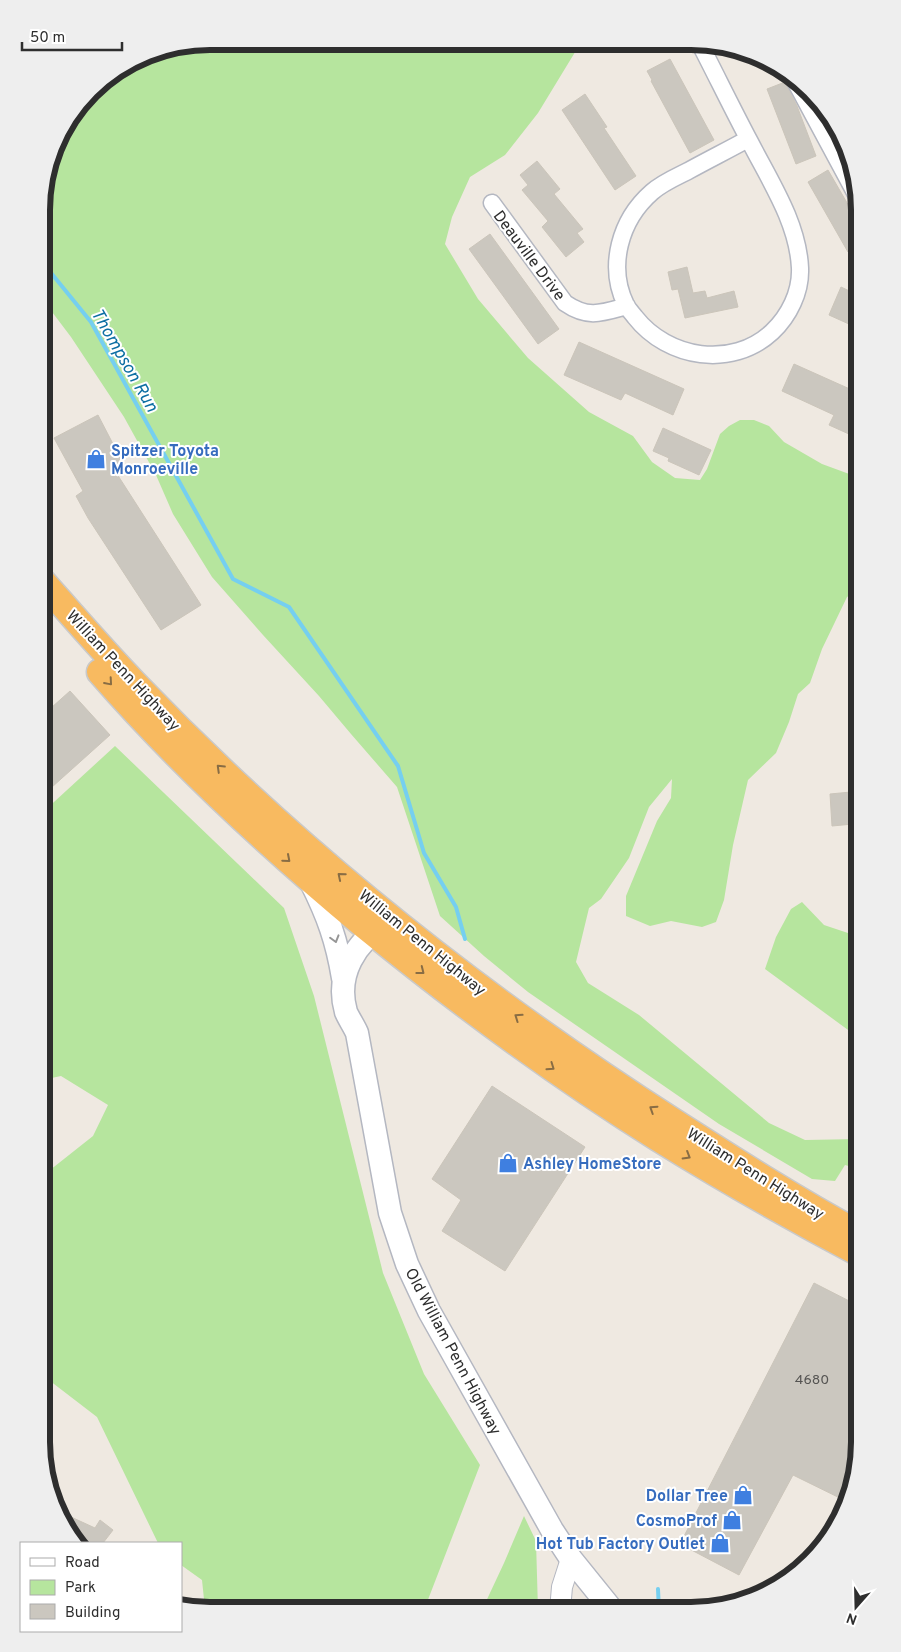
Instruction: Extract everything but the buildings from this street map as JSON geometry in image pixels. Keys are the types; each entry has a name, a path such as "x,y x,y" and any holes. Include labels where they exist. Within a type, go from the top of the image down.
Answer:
{"highway":[{"name":"William Penn Highway","path":"50,590 133,683 279,823 382,930 444,990 501,1032 620,1114 739,1186 851,1249"},
{"name":"William Penn Highway","path":"50,615 126,702 186,765 309,878 382,930 458,972 603,1076 695,1136 792,1196 851,1229"}],"main road":[{"path":"309,878 330,922 344,982"},
{"name":"Old William Penn Highway","path":"382,930 348,963 344,982 346,1012 357,1033 390,1213 407,1264 434,1319 552,1530 571,1559 606,1602"},
{"name":"Old William Penn Highway","path":"357,1033 360,1010 357,991 358,976 382,930"}],"street":[{"path":"703,50 783,208 796,242 800,269 798,288 792,306 782,322 766,337 746,349 723,355 702,355 682,351 644,328 626,306 617,270 622,234 630,218 653,191 748,139"},
{"path":"806,100 844,166"},
{"name":"Deauville Drive","path":"492,203 565,303 574,310 592,314 626,306"},
{"path":"561,1602 562,1587 571,1559"}],"green space":[{"path":"210,50 576,50 538,113 505,155 470,177 452,217 445,244 478,299 528,358 589,412 633,436 652,462 675,478 700,480 707,469 720,434 740,420 754,420 769,426 784,442 822,464 851,475 851,594 847,597 822,649 810,683 798,694 776,753 748,780 733,845 724,900 716,922 702,927 671,921 650,926 626,916 626,896 657,821 671,798 672,779 649,807 629,858 601,899 589,908 576,962 588,983 639,1015 769,1123 805,1140 851,1139 851,1167 845,1165 835,1181 812,1179 719,1124 528,992 484,956 440,916 397,787 319,696 212,577 173,514 156,475 124,417 71,337 50,309 50,210 53,179 62,149 71,130 83,113 97,97 130,71 179,53"},
{"path":"115,746 284,908 314,996 383,1273 424,1374 480,1465 427,1602 204,1602 202,1580 182,1566 182,1542 158,1542 97,1417 50,1381 50,1170 93,1136 108,1105 61,1076 50,1078 50,806"},
{"path":"802,902 824,925 851,934 851,1032 765,969 776,937 791,909"},
{"path":"524,1516 536,1541 538,1602 486,1602"}],"waterway":[{"name":"Thompson Run","path":"50,272 91,322 233,579 289,607 398,766 424,853 456,907 465,939"},
{"path":"658,1589 659,1602"}],"place":[{"name":"Spitzer Toyota Monroeville","path":"96,459"},
{"name":"Ashley HomeStore","path":"508,1163"},
{"name":"Dollar Tree","path":"743,1495"},
{"name":"CosmoProf","path":"732,1520"},
{"name":"Hot Tub Factory Outlet","path":"720,1543"}]}
